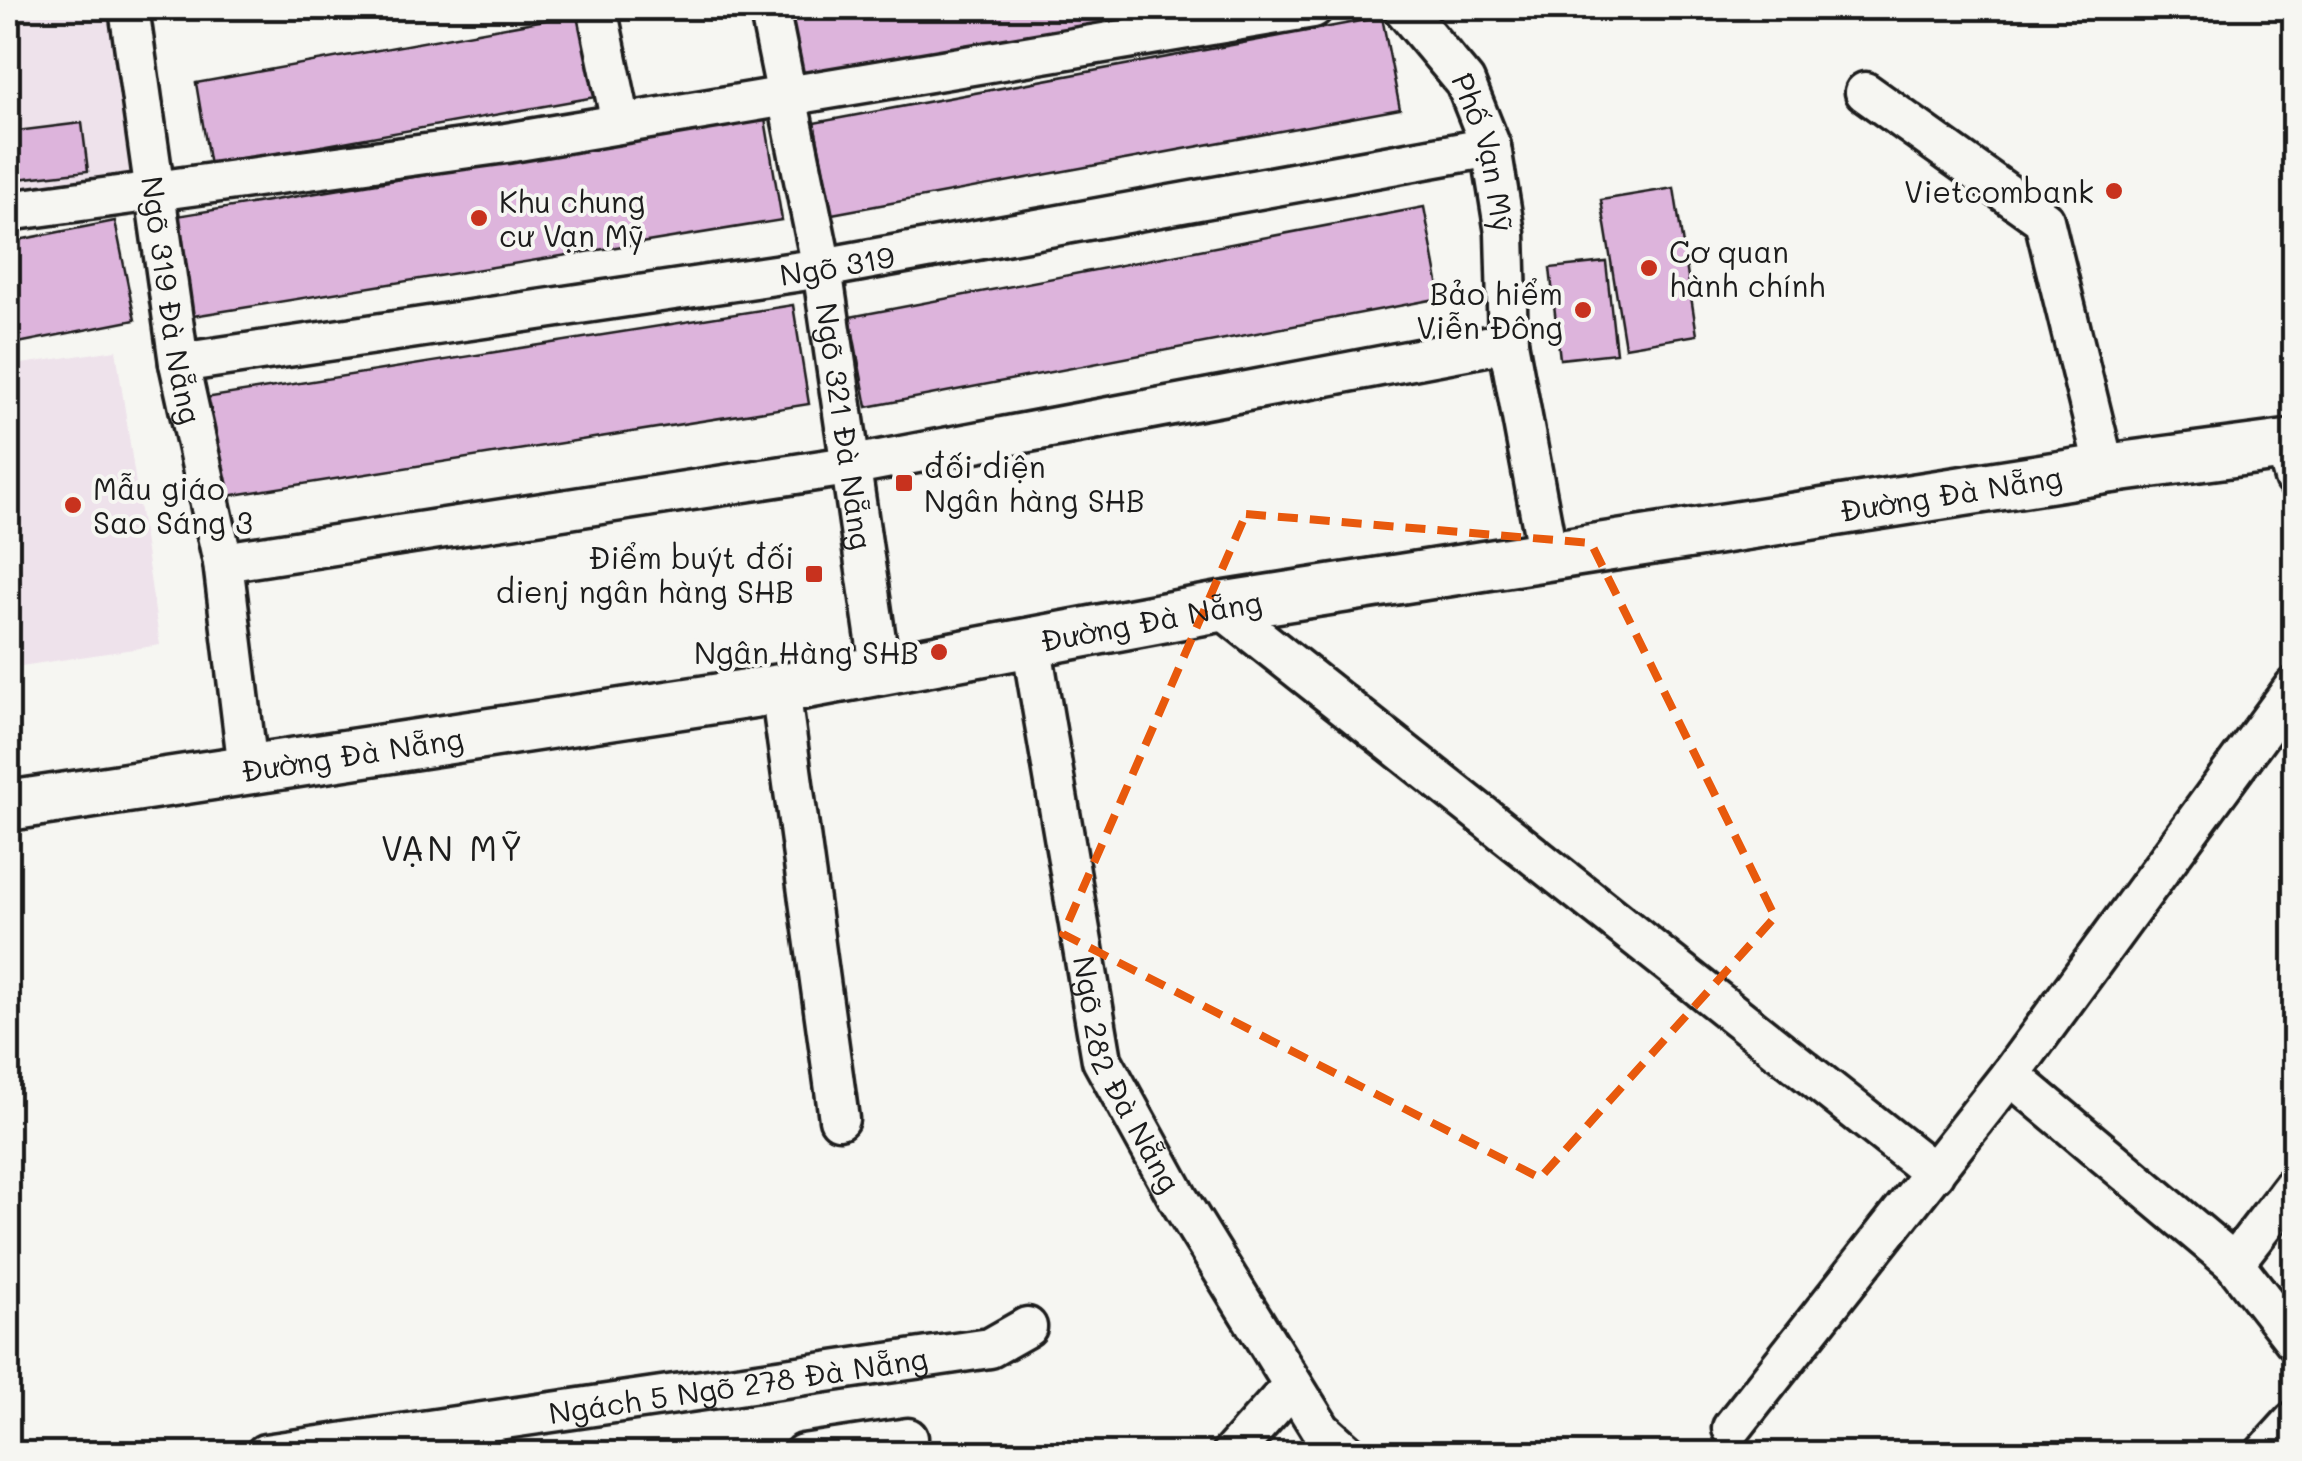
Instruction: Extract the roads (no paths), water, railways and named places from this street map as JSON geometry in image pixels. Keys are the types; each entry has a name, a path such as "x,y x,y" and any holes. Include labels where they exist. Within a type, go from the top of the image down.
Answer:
{"main road":[{"name":"Đường Đà Nẵng","path":"8,806 780,689 880,667 1220,607 2105,469 2292,456"}],"street":[{"name":"Ngõ 319 Đà Nẵng","path":"129,8 179,364 223,562 248,768"},
{"path":"597,8 621,124"},
{"name":"Ngõ 321 Đà Nẵng","path":"769,8 822,268 880,667"},
{"path":"8,211 621,124 1313,8"},
{"name":"Phố Vạn Mỹ","path":"1402,8 1465,82 1491,147 1505,233 1508,342 1548,556"},
{"path":"1865,92 2044,220 2105,469"},
{"name":"Ngõ 319","path":"179,364 822,268 1491,147"},
{"path":"223,562 848,466 1508,342"},
{"path":"1220,607 1934,1173"},
{"name":"Ngõ 282 Đà Nẵng","path":"1031,642 1102,1060 1178,1198 1321,1430 1348,1454"},
{"path":"1732,1428 2010,1075 2294,687"},
{"path":"780,689 839,1118"},
{"path":"2010,1075 2234,1264 2294,1340"},
{"path":"2234,1264 2294,1185"},
{"name":"Ngách 5 Ngõ 278 Đà Nẵng","path":"265,1454 990,1348 1027,1328"},
{"path":"1231,1454 1293,1385"},
{"path":"2264,1453 2294,1421"},
{"path":"803,1454 908,1438"}],"place":[{"name":"Vietcombank","path":"2114,191"},
{"name":"Khu chung cư Vạn Mỹ","path":"479,218"},
{"name":"Cơ quan hành chính","path":"1649,268"},
{"name":"Bảo hiểm Viễn Đông","path":"1583,310"},
{"name":"đối diện Ngân hàng SHB","path":"904,483"},
{"name":"Mẫu giáo Sao Sáng 3","path":"73,505"},
{"name":"Điểm buýt đối dienj ngân hàng SHB","path":"814,574"},
{"name":"Ngân Hàng SHB","path":"939,652"}],"district":[{"name":"VẠN MỸ","path":"453,847"}]}
